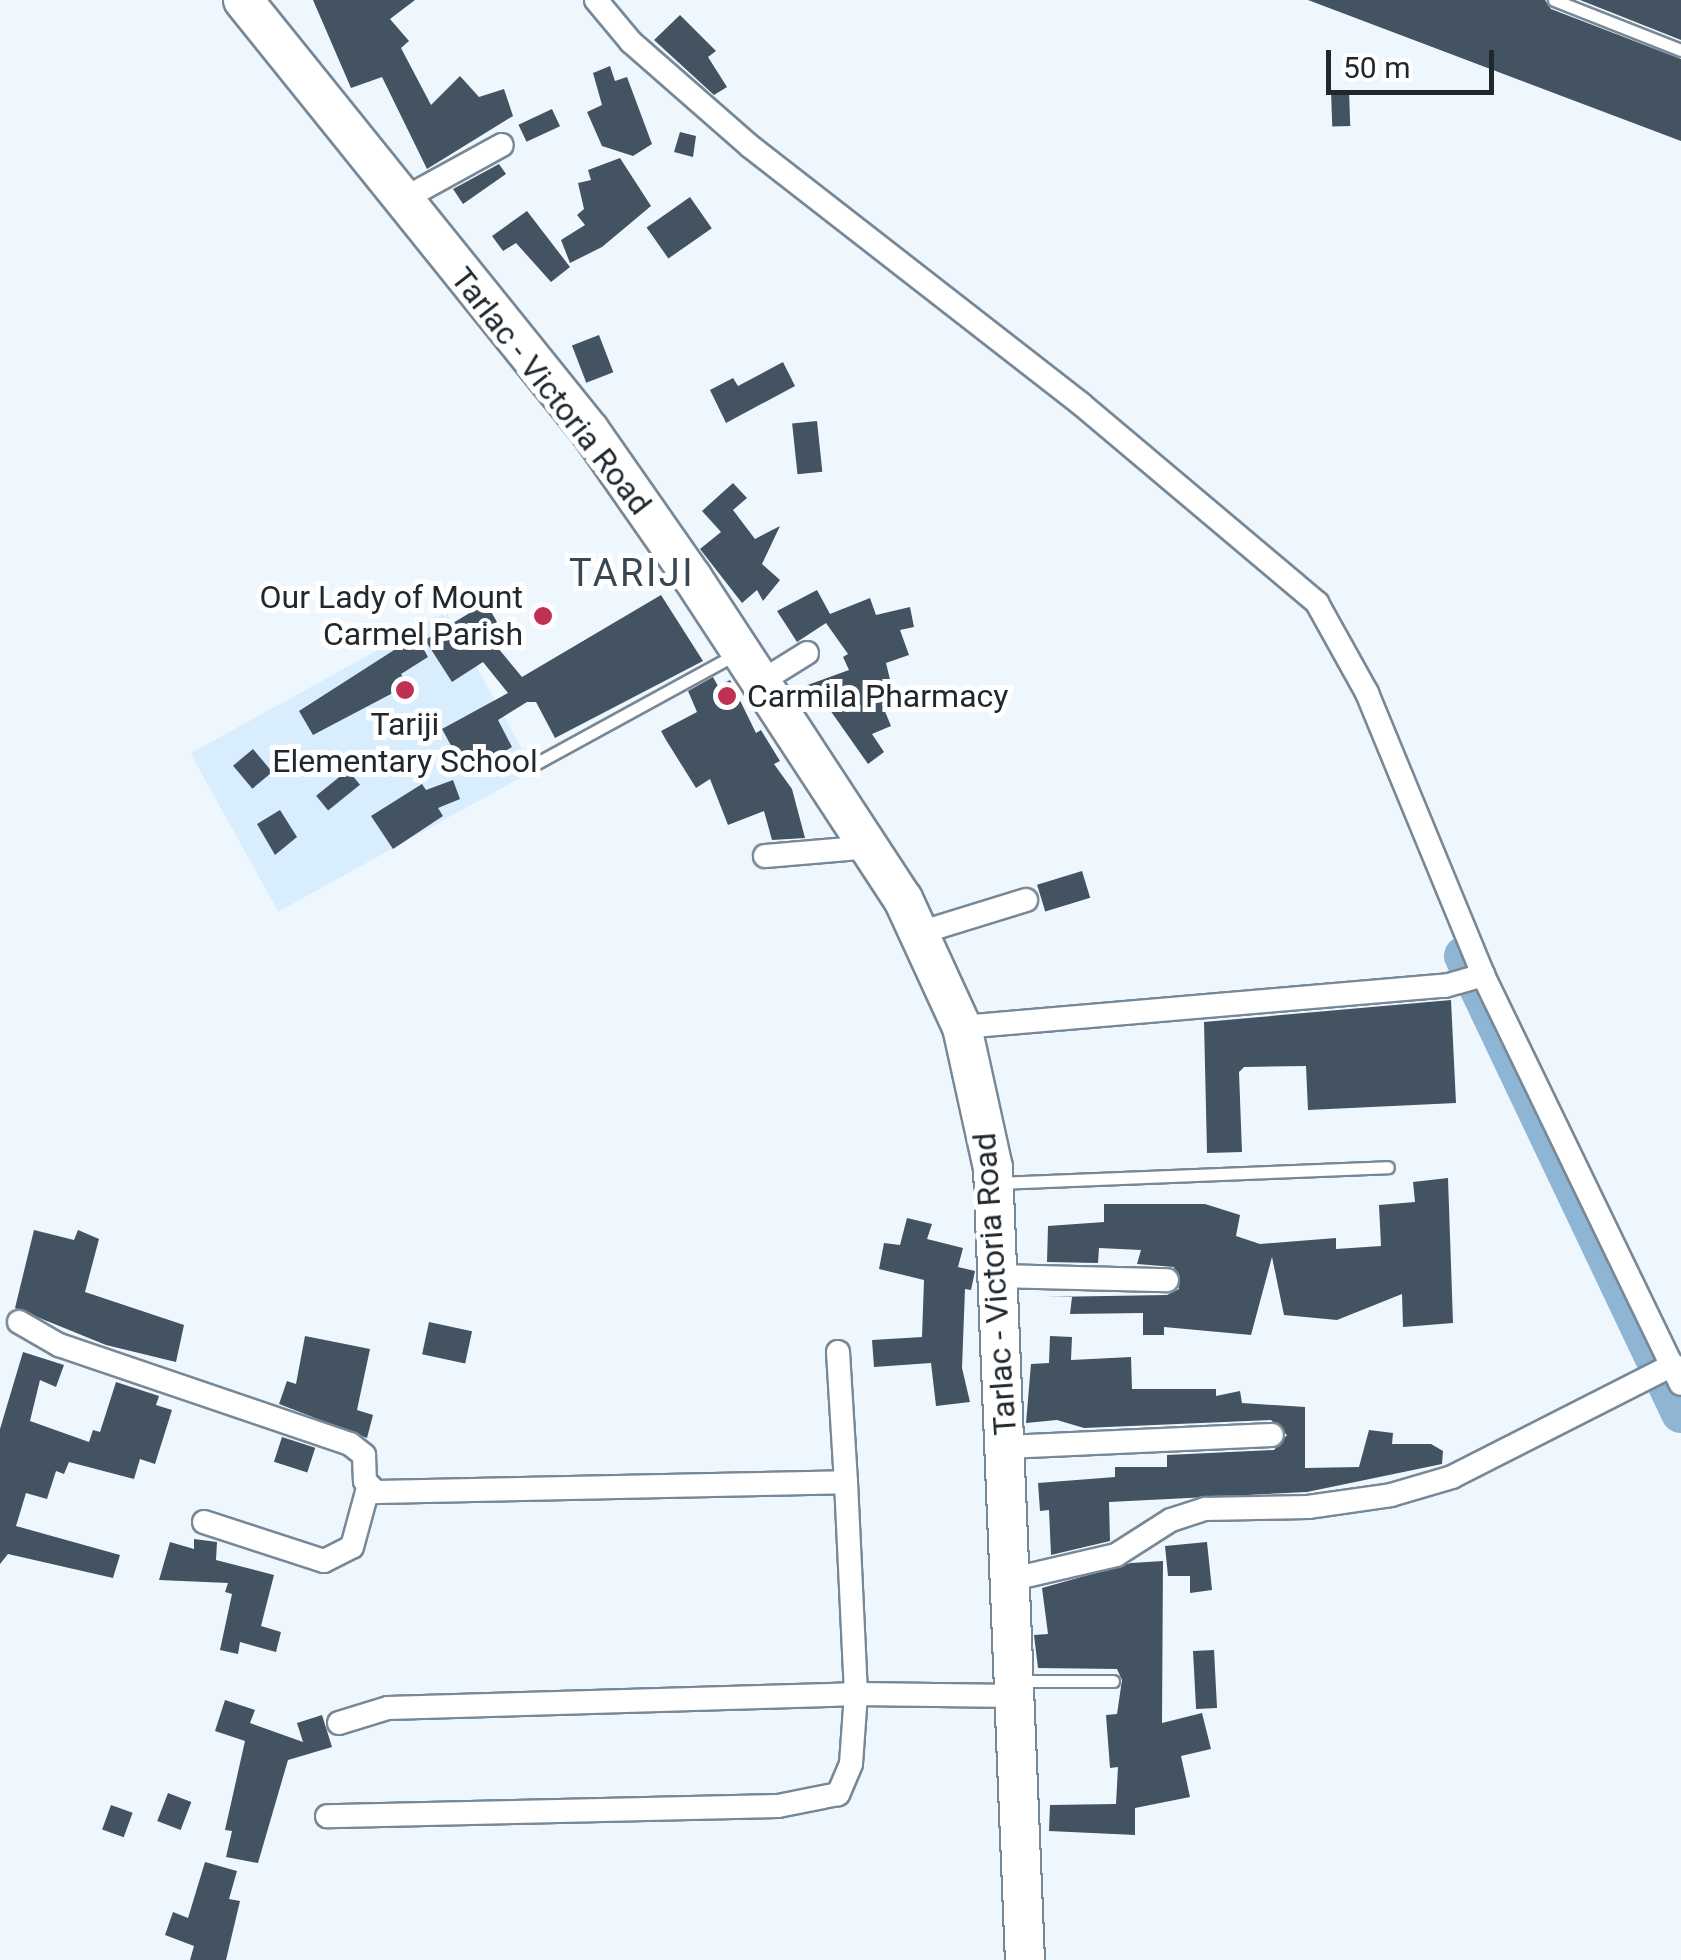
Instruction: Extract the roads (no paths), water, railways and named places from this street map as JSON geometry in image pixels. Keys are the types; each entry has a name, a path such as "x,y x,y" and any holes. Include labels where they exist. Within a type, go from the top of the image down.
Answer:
{"main road":[{"name":"Tarlac - Victoria Road","path":"243,0 400,201 590,431 752,666 869,846 919,933 962,1026 994,1183 1026,1960"}],"street":[{"path":"596,0 631,42 750,148 1081,404 1317,603 1367,693 1481,975 1669,1365 1452,1478 1308,1508 1205,1509 1171,1520 1116,1556 1013,1578"},
{"path":"400,201 502,145"},
{"path":"752,666 807,653"},
{"path":"765,856 869,846"},
{"path":"919,933 1026,900"},
{"path":"962,1026 1445,986 1481,975"},
{"path":"998,1276 1167,1280"},
{"path":"19,1322 58,1345 350,1444 364,1455 368,1488 352,1547 324,1561 204,1522"},
{"path":"328,1816 822,1801 846,1782 856,1694 838,1352"},
{"path":"1006,1446 1272,1435"},
{"path":"368,1488 389,1494 846,1482"},
{"path":"339,1723 388,1708 1016,1689"}],"lane":[{"path":"1554,0 1681,50"},
{"path":"537,763 752,666"},
{"path":"994,1183 1388,1167"},
{"path":"1016,1689 1112,1681"}],"waterway":[{"path":"1464,956 1681,1413"}],"place":[{"name":"Our Lady of Mount Carmel Parish","path":"543,616"},
{"name":"Tariji Elementary School","path":"405,690"},
{"name":"Carmila Pharmacy","path":"727,696"}],"district":[{"name":"TARIJI","path":"632,574"}]}
